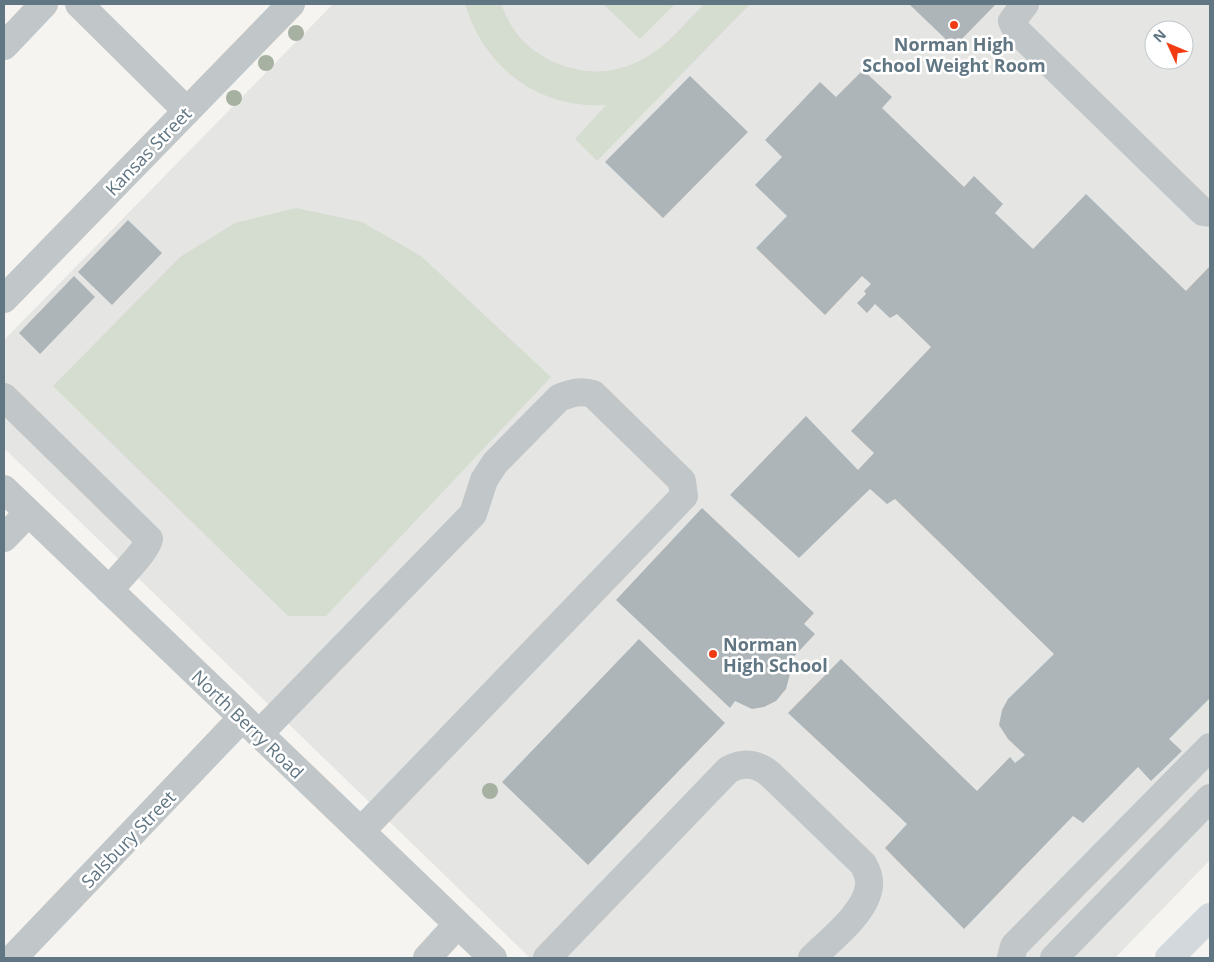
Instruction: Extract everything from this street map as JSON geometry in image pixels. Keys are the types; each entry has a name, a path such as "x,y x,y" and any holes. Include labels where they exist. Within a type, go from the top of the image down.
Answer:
{"main road":[{"path":"1169,958 1210,917"}],"street":[{"path":"4,46 44,4"},
{"path":"79,4 187,110"},
{"name":"Kansas Street","path":"4,299 292,4"},
{"path":"1025,4 1012,21 1016,30 1203,212 1210,213"},
{"name":"Salsbury Street","path":"13,958 472,514 484,480 496,463 559,398 584,391 593,394 682,481 684,496 361,832"},
{"path":"4,397 149,539 149,542 140,554 109,590"},
{"name":"North Berry Road","path":"4,489 493,958"},
{"path":"4,538 28,513"},
{"path":"1011,958 1014,946 1210,747"},
{"path":"547,958 728,770 743,764 762,767 771,774 864,864 868,873 870,886 866,899 859,911 812,958"},
{"path":"1054,958 1210,798"},
{"path":"427,958 458,925"}],"shaded area":[{"name":"Norman High School","path":"333,4 1210,4 1210,860 1115,958 530,958 4,448 4,340"},
{"path":"465,4 501,4 515,31 524,42 547,59 574,69 603,71 628,66 651,54 672,37 704,4 750,4 597,161 575,139 606,105 581,104 558,100 537,92 518,80 500,65 486,47 474,27"},
{"path":"603,4 675,4 640,39"},
{"path":"296,208 362,222 421,256 551,377 326,616 288,616 53,386 180,257 235,223"}],"building":[{"name":"Norman High School Weight Room","path":"909,4 996,4 954,47"},
{"path":"863,70 892,97 882,108 964,187 974,176 1003,204 995,213 1033,249 1086,194 1186,291 1210,266 1210,698 1169,739 1182,751 1151,781 1138,767 1083,823 1073,816 964,929 885,848 907,824 788,713 841,659 977,791 1010,757 1015,763 1025,755 1008,739 999,725 1002,710 1008,699 1054,654 895,499 887,504 870,489 799,558 730,495 806,416 858,470 874,453 851,431 931,347 897,314 890,318 875,304 867,313 857,303 866,294 864,291 871,284 862,276 825,315 756,248 787,216 755,185 782,157 765,140 820,82 836,97"},
{"path":"690,76 748,132 663,218 605,162"},
{"path":"128,220 162,253 112,305 78,272"},
{"path":"74,276 95,297 40,354 19,333"},
{"path":"702,508 814,613 804,624 815,634 787,664 790,674 786,689 776,701 764,707 752,709 735,701 730,708 616,600"},
{"path":"639,639 725,723 588,865 502,782"}],"place":[{"name":"Norman High School Weight Room","path":"954,25"},
{"name":"Norman High School","path":"713,654"}]}
